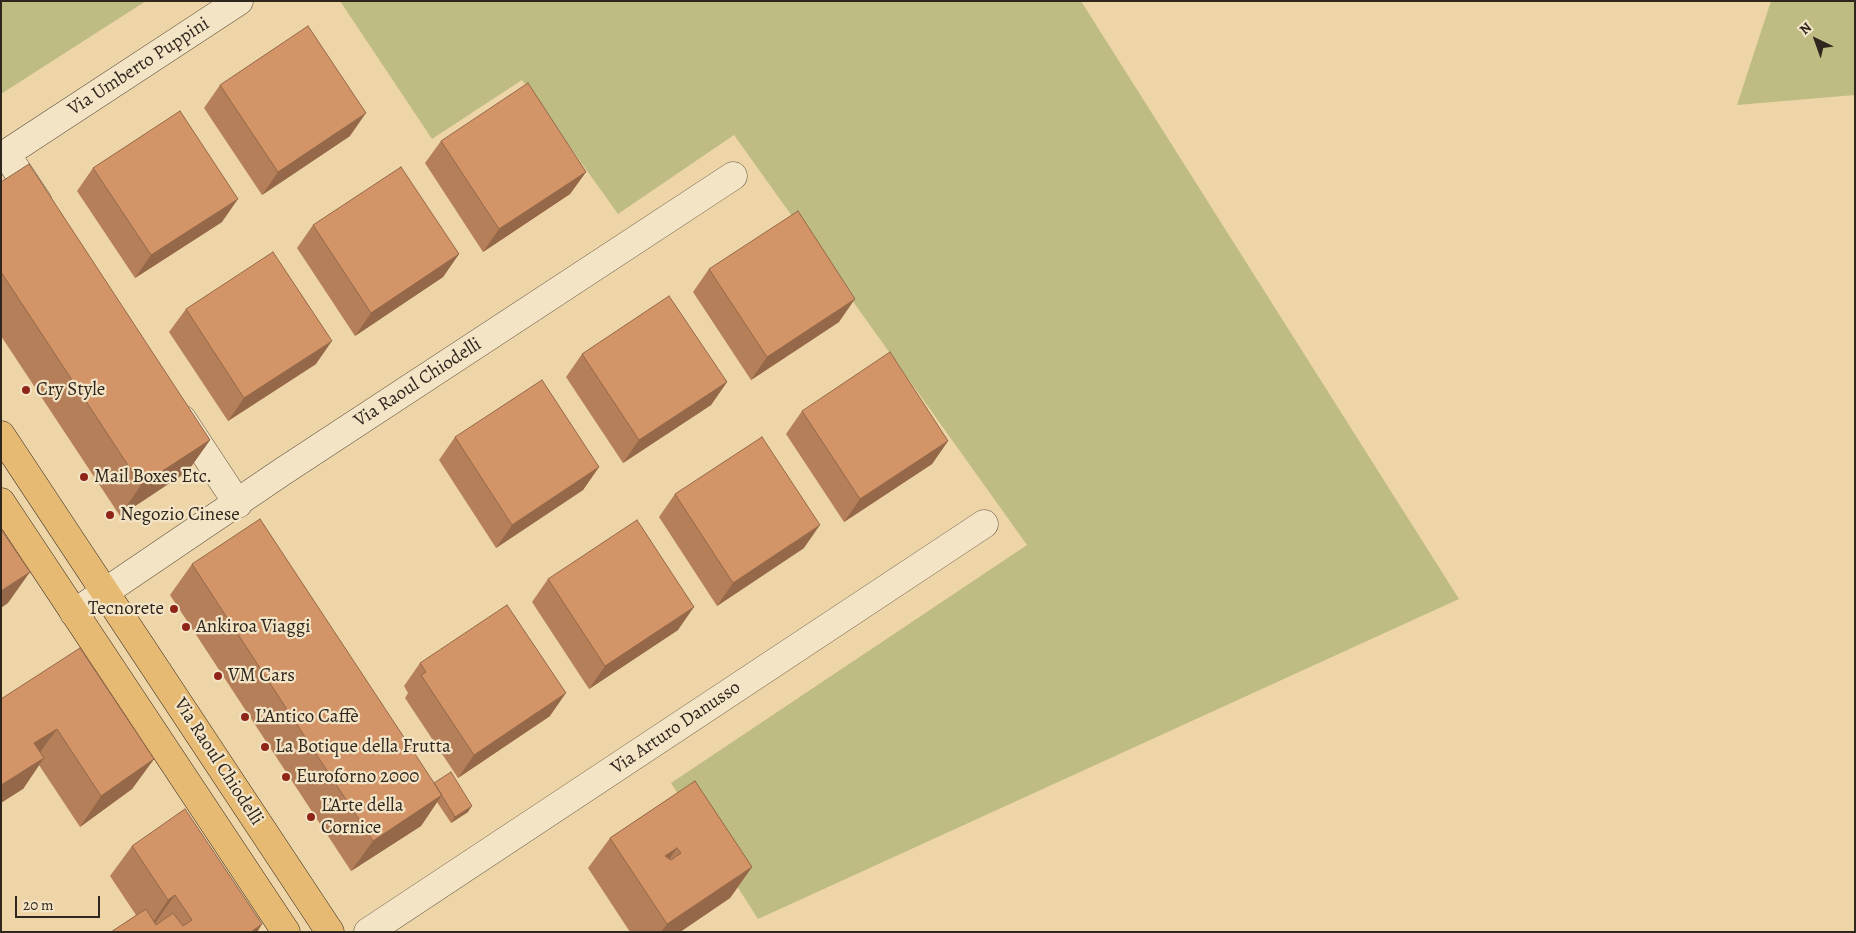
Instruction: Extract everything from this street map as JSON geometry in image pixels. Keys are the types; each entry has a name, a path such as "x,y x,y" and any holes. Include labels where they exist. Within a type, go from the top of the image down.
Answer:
{"main road":[{"name":"Via Raoul Chiodelli","path":"1,435 330,932"},
{"name":"Via Raoul Chiodelli","path":"1,502 286,932"}],"street":[{"name":"Via Umberto Puppini","path":"3,151 38,132 239,1"},
{"path":"3,151 50,220"},
{"name":"Via Raoul Chiodelli","path":"74,613 238,504 282,472 732,176"},
{"path":"166,395 238,504"},
{"name":"Via Arturo Danusso","path":"368,932 984,524"}],"shaded area":[{"path":"1,1 146,1 1,94"},
{"path":"340,1 1081,1 1459,599 758,919 671,783 1027,545 734,135 618,214 522,80 432,139"},
{"path":"1771,1 1855,1 1855,95 1737,105"}],"building":[{"path":"308,26 366,113 278,172 220,85"},
{"path":"528,83 586,172 499,229 441,141"},
{"path":"180,111 238,199 151,255 93,168"},
{"path":"29,164 210,440 141,485 1,272 1,182"},
{"path":"401,167 459,254 371,313 313,225"},
{"path":"798,211 855,299 767,357 709,269"},
{"path":"273,252 332,341 244,398 186,309"},
{"path":"669,296 727,382 639,440 582,354"},
{"path":"890,352 948,441 860,499 802,411"},
{"path":"542,380 599,467 512,525 455,437"},
{"path":"762,437 820,525 733,583 675,494"},
{"path":"260,519 442,795 373,841 192,564"},
{"path":"637,520 694,607 605,666 548,579"},
{"path":"1,529 30,572 1,591"},
{"path":"507,605 566,693 474,755 421,675 426,672 420,663"},
{"path":"80,648 154,759 101,796 57,729 34,743 44,758 1,785 1,699"},
{"path":"451,772 472,806 455,817 434,783"},
{"path":"695,781 752,867 667,924 610,838","holes":["677,848 681,853 671,860 665,856"]},
{"path":"185,809 262,924 251,932 111,932 146,909 156,925 173,913 183,926 192,920 175,895 168,900 132,846"}],"place":[{"name":"Cry Style","path":"26,390"},
{"name":"Mail Boxes Etc.","path":"84,477"},
{"name":"Negozio Cinese","path":"110,515"},
{"name":"Tecnorete","path":"174,609"},
{"name":"Ankiroa Viaggi","path":"186,627"},
{"name":"VM Cars","path":"218,676"},
{"name":"L’Antico Caffè","path":"245,717"},
{"name":"La Botique della Frutta","path":"265,747"},
{"name":"Euroforno 2000","path":"286,777"},
{"name":"L’Arte della Cornice","path":"311,817"}]}
